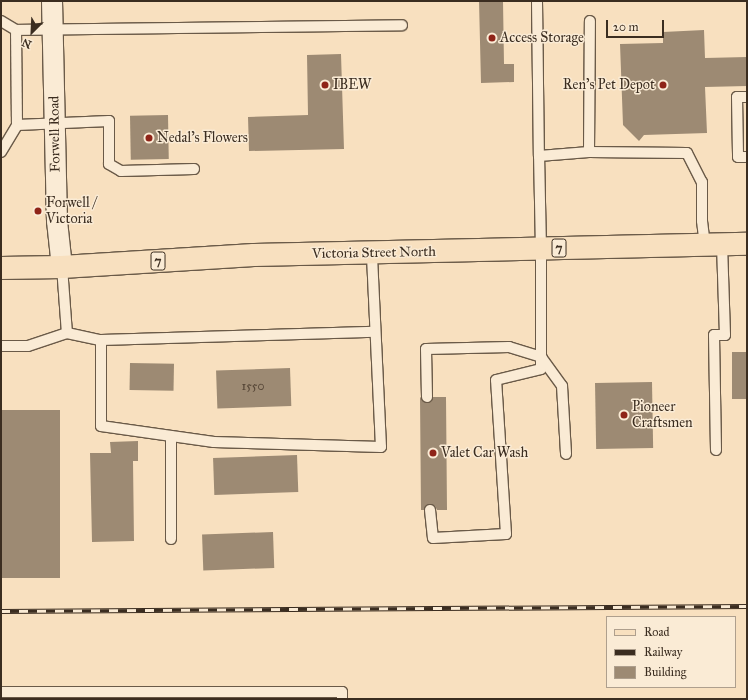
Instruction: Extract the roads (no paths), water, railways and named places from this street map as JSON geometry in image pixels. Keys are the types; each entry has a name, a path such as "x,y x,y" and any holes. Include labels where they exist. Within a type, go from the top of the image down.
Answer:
{"main road":[{"name":"Victoria Street North","path":"1,268 62,267 254,255 747,244"}],"street":[{"name":"Forwell Road","path":"52,1 57,221 62,267"}],"lane":[{"path":"430,510 433,538 506,534 496,380 540,369 541,357 542,249 537,1"},
{"path":"1,21 16,30 402,26"},
{"path":"590,21 590,152"},
{"path":"1,152 17,125 16,30"},
{"path":"747,97 737,97 738,157 747,157"},
{"path":"17,125 109,121 109,164 121,171 194,169"},
{"path":"539,156 590,152 687,152 702,182 702,221 714,245 725,335 714,335 716,450"},
{"path":"101,340 101,426 214,442 381,446 372,253"},
{"path":"62,267 67,333"},
{"path":"1,346 28,346 67,333 101,340 376,332"},
{"path":"428,397 426,349 509,347 541,357 562,386 566,454"},
{"path":"171,436 171,539"},
{"path":"1,692 342,692 342,699"}],"railway":[{"path":"1,611 747,606"}],"place":[{"name":"Access Storage","path":"492,38"},
{"name":"IBEW","path":"325,85"},
{"name":"Ren's Pet Depot","path":"663,85"},
{"name":"Nedal’s Flowers","path":"149,138"},
{"name":"Forwell / Victoria","path":"38,211"},
{"name":"Pioneer Craftsmen","path":"624,415"},
{"name":"Valet Car Wash","path":"433,453"}]}
